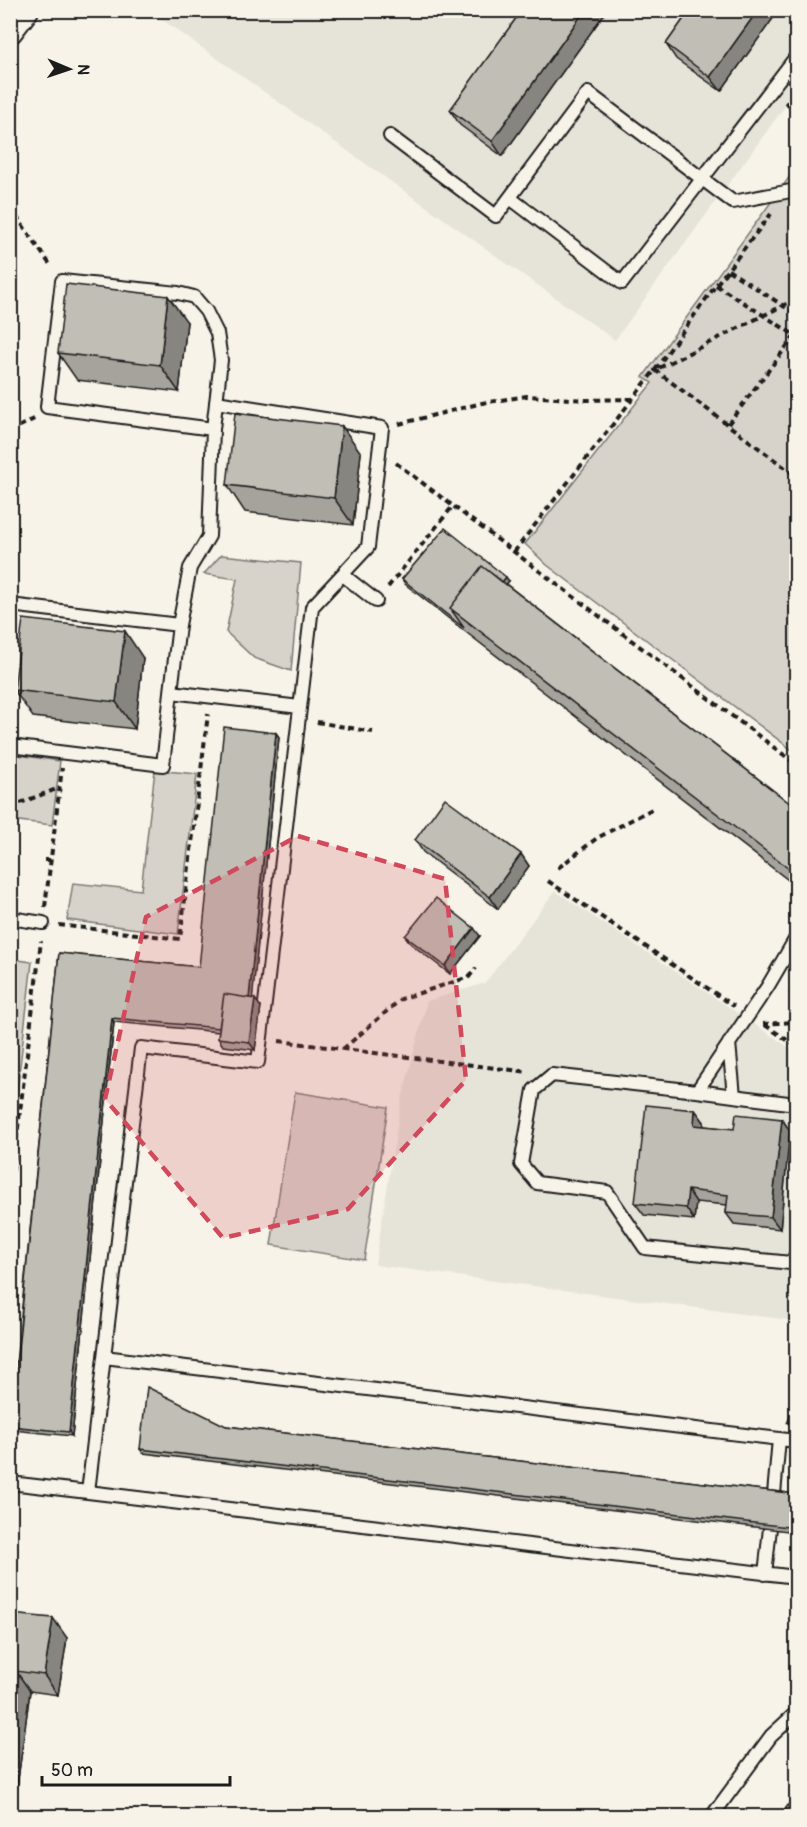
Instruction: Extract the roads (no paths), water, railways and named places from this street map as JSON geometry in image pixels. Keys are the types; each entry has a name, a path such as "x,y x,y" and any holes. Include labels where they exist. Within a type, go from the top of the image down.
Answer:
{"street":[{"path":"10,32 26,10"}],"lane":[{"path":"510,198 622,283 796,57"},
{"path":"390,136 496,216 588,93 733,202 792,191"},
{"path":"10,746 163,765 179,625 190,568 209,536 213,429 221,360 217,333 206,311 194,297 178,293 62,282 47,407 213,429"},
{"path":"88,1492 141,1048 258,1062 312,607 368,547 380,451 382,428 216,402"},
{"path":"343,575 376,601"},
{"path":"10,605 179,625"},
{"path":"171,692 210,696 300,713"},
{"path":"10,918 43,923"},
{"path":"697,1091 796,938"},
{"path":"729,1043 734,1096"},
{"path":"796,1104 552,1076 534,1090 521,1164 537,1183 607,1192 645,1248 791,1263 796,1255"},
{"path":"104,1357 796,1441"},
{"path":"774,1494 779,1438"},
{"path":"10,1483 796,1577"},
{"path":"765,1574 770,1528"},
{"path":"712,1816 771,1736 796,1713"}]}
